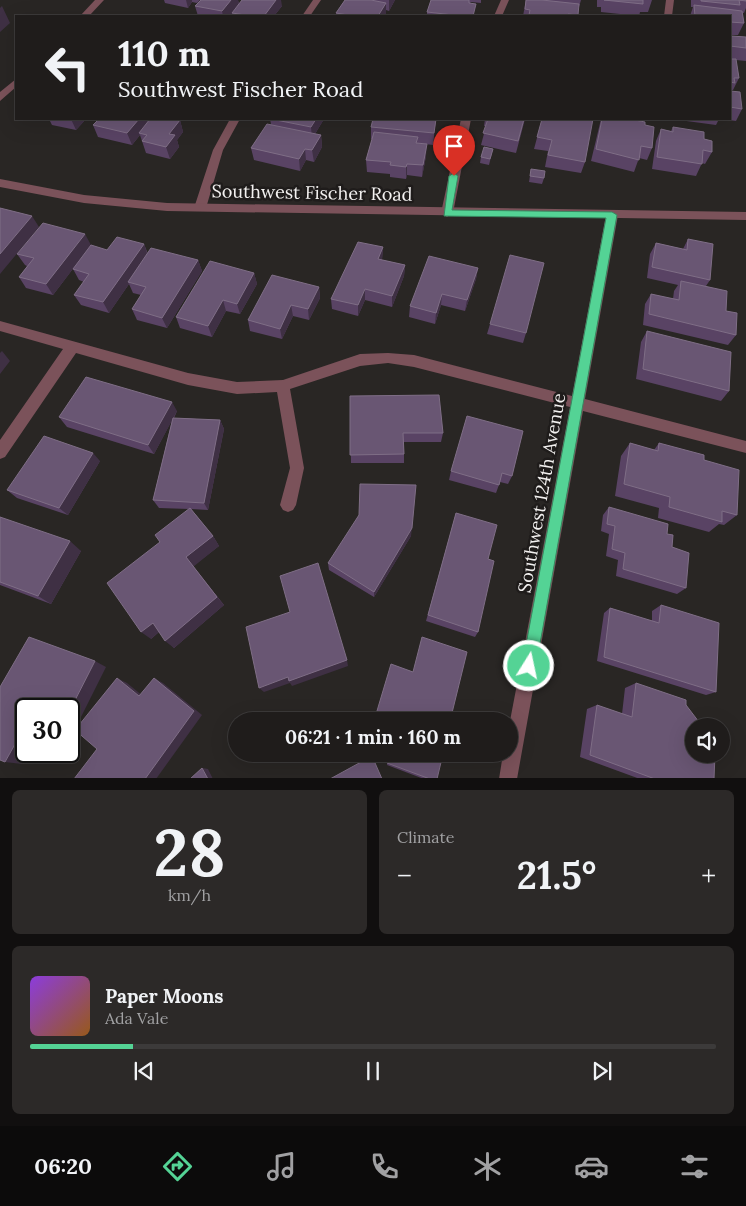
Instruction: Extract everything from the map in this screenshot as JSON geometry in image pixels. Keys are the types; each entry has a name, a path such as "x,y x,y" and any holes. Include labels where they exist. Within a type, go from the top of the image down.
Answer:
{"street":[{"path":"85,15 100,0"},
{"path":"307,15 317,0"},
{"path":"498,15 505,0"},
{"path":"668,15 670,0"},
{"path":"0,98 15,83"},
{"path":"200,208 218,150 234,120"},
{"path":"447,213 466,120"},
{"name":"Southwest Fischer Road","path":"0,182 84,199 200,208 746,216"},
{"name":"Southwest 124th Avenue","path":"508,778 612,215"},
{"path":"0,326 188,380 238,388 283,386 360,360 388,358 414,361 746,447"},
{"path":"0,452 72,346"},
{"path":"283,386 297,468 288,505"}],"building":[{"path":"201,0 231,0 222,11 195,6"},
{"path":"242,0 276,0 265,15 232,13"},
{"path":"345,0 371,0 386,3 379,15 336,13"},
{"path":"431,0 469,0 469,3 476,4 473,15 427,12"},
{"path":"526,0 579,4 578,15 529,15 530,10 525,9"},
{"path":"604,0 643,0 643,4"},
{"path":"739,0 740,5 701,1"},
{"path":"694,5 742,11 744,23 731,22 731,15 695,15"},
{"path":"731,36 746,37 746,48 731,46"},
{"path":"731,59 736,59 739,78 734,78 735,83 731,82"},
{"path":"731,91 740,92 742,109 731,107"},
{"path":"98,120 138,120 127,133 93,125"},
{"path":"149,120 180,120 169,134 175,135 166,147 142,141 147,135 139,133"},
{"path":"276,120 315,120 311,127"},
{"path":"373,120 436,120 434,133 371,127"},
{"path":"488,120 524,120 518,141 483,133"},
{"path":"542,120 593,120 585,162 548,155 552,140 537,137"},
{"path":"602,120 635,120 645,122 645,125 654,127 652,148 641,146 639,160 596,149"},
{"path":"267,124 321,135 312,150 305,149 299,159 251,148"},
{"path":"673,127 704,132 704,139 712,141 712,152 703,150 702,164 657,157 661,129 673,132"},
{"path":"374,132 418,137 416,143 427,144 423,165 407,164 406,167 390,165 391,162 366,160"},
{"path":"484,147 493,149 490,159 481,157"},
{"path":"531,169 545,171 544,178 530,176"},
{"path":"0,208 32,216 0,254"},
{"path":"43,223 85,234 46,284 19,277 34,258 17,254"},
{"path":"117,237 144,244 103,302 74,295 89,274 73,269 91,245 107,250"},
{"path":"688,239 713,244 710,280 652,267 656,243 687,250"},
{"path":"358,242 383,247 378,259 405,265 392,296 365,289 358,305 331,299"},
{"path":"151,248 198,260 162,318 132,309 146,287 128,282"},
{"path":"510,255 544,263 526,333 490,324"},
{"path":"429,256 478,268 467,300 442,294 436,313 410,306"},
{"path":"210,261 254,273 237,304 223,300 208,326 176,317"},
{"path":"272,275 319,287 308,309 291,305 280,329 248,320"},
{"path":"681,281 727,291 726,311 737,313 736,335 649,314 651,294 679,300"},
{"path":"647,331 731,352 729,391 643,369"},
{"path":"86,377 172,402 148,445 59,417"},
{"path":"439,395 443,433 403,433 404,454 350,455 350,396"},
{"path":"467,416 523,431 512,476 502,473 499,485 451,471"},
{"path":"173,418 220,420 204,503 153,500"},
{"path":"44,436 93,453 59,508 7,490"},
{"path":"630,443 658,451 659,443 704,455 704,460 739,470 737,515 722,511 722,522 669,507 670,497 624,484"},
{"path":"360,484 416,485 412,528 374,592 328,563 359,515"},
{"path":"609,507 668,524 667,534 673,535 672,547 689,553 686,588 623,569 625,553 612,549 615,526 607,524"},
{"path":"190,508 213,536 186,557 217,597 165,641 153,623 141,632 107,583 160,542 155,535"},
{"path":"456,513 497,525 488,559 494,561 478,632 428,615"},
{"path":"0,517 70,541 38,596 0,582"},
{"path":"318,563 347,660 289,681 288,677 259,688 246,627 290,612 280,576"},
{"path":"661,605 719,623 716,692 604,657 610,608 659,623"},
{"path":"29,637 95,661 76,698 15,698 15,744 5,762 0,760 0,687"},
{"path":"422,637 467,652 452,712 377,712 391,664 413,672"},
{"path":"117,678 139,696 154,678 194,711 146,778 75,778 97,749 80,734 80,724"},
{"path":"636,683 686,700 686,705 696,718 685,718 685,763 715,763 714,778 652,778 590,755 597,705 632,717"},
{"path":"361,762 375,762 382,778 332,778"},
{"path":"387,762 441,762 437,778 427,778"},
{"path":"202,768 207,778 191,778"}],"route":[{"path":"454,176 447,213 612,215 529,666"}]}
